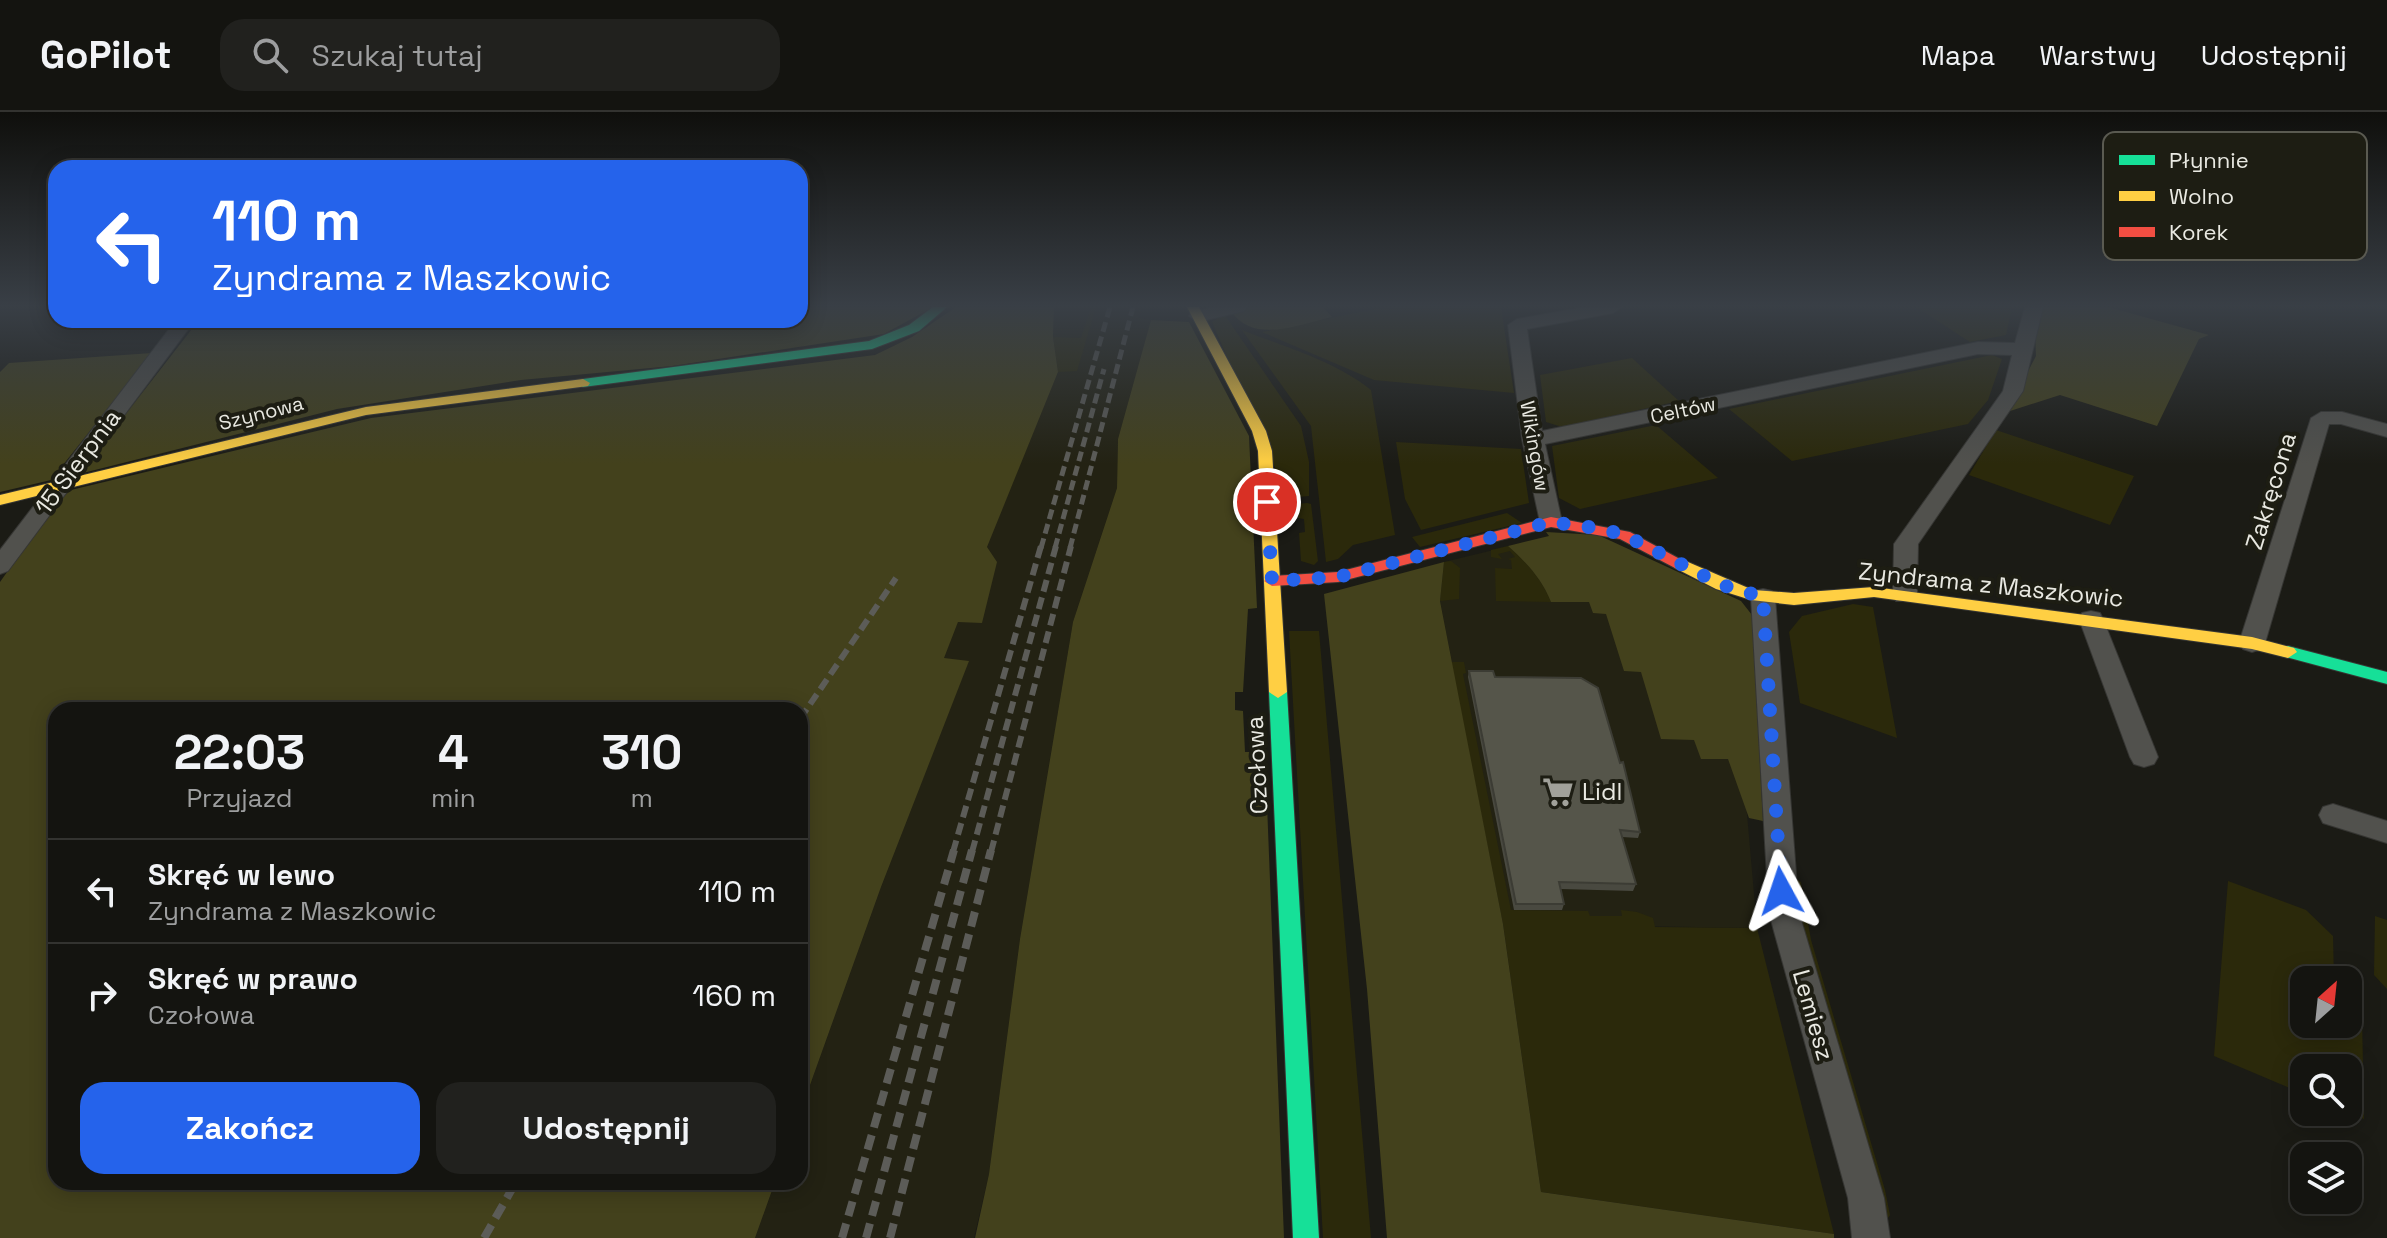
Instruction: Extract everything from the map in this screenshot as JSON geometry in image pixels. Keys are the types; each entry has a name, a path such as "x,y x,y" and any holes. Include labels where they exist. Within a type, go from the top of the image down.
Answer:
{"street":[{"name":"15 Sierpnia","path":"0,566 156,360"},
{"name":"Szynowa","path":"0,500 366,411 760,360"},
{"name":"Czołowa","path":"1221,360 1262,439 1306,1238"},
{"name":"Wikingów","path":"1522,360 1533,439 1551,522"},
{"name":"Celtów","path":"1533,439 1922,360"},
{"path":"1905,595 1906,544 2013,391 2021,360"},
{"name":"Zakręcona","path":"2252,643 2321,418 2342,418 2387,431"},
{"name":"Zyndrama z Maszkowic","path":"1272,581 1338,577 1551,522 1624,535 1722,585 1763,597 1794,599 1848,592 1905,595 2091,619 2252,643 2387,678"},
{"name":"Lemiesz","path":"1763,597 1784,913 1866,1198 1871,1238"},
{"path":"2091,619 2144,757"},
{"path":"2333,815 2387,832"}],"shaded area":[{"path":"147,360 51,480 0,492 0,372 9,363"},
{"path":"168,360 715,360 521,380 337,409 79,474"},
{"path":"839,360 1056,360 1058,372 987,547 997,562 982,623 958,622 944,658 969,661 881,887 808,1091 808,702 48,702 48,1190 772,1190 755,1238 0,1238 0,582 56,503 71,490 371,418"},
{"path":"1056,360 1140,360 1118,439 1117,488 1073,622 1020,939 989,1174 974,1238 755,1238 772,1190 808,1190 808,1091 881,887 968,662 943,659 958,622 982,622 986,547 1058,372"},
{"path":"1056,360 1080,360 1077,371 1058,372"},
{"path":"1140,360 1209,360 1249,436 1257,608 1248,609 1243,692 1235,692 1235,710 1243,711 1245,752 1254,752 1267,804 1284,1238 975,1238 989,1174 1020,939 1073,622 1117,488 1118,439"},
{"path":"1228,360 1255,360 1301,426 1309,462 1309,496 1288,498"},
{"path":"1263,360 1318,360 1371,390 1395,535 1353,545 1338,559 1326,562 1311,426"},
{"path":"1326,360 1509,360 1514,393 1374,380"},
{"path":"1634,360 1679,401 1562,427 1546,422 1540,375"},
{"path":"1970,360 2002,360 1988,400 1968,424 1792,461 1729,409"},
{"path":"2034,360 2189,360 2157,426 2060,395 2007,412"},
{"path":"1656,425 1718,478 1580,509 1559,498 1552,446"},
{"path":"1996,430 2134,476 2110,525 1969,475"},
{"path":"1396,442 1521,449 1529,503 1421,530 1405,499"},
{"path":"1297,504 1311,504 1318,561 1314,565 1301,561 1299,533 1305,532 1304,519 1298,518"},
{"path":"1507,513 1522,523 1420,547 1412,537"},
{"path":"1546,532 1598,535 1741,601 1752,615 1763,821 1749,818 1728,759 1701,759 1694,740 1661,739 1641,672 1624,671 1606,614 1593,613 1589,602 1551,602 1533,571 1508,546 1549,536"},
{"path":"1556,535 1742,757 1757,928 1503,924 1440,601 1444,562"},
{"path":"1508,546 1533,571 1551,602 1496,601 1495,568 1512,569 1511,560 1508,559 1515,557 1510,551 1498,554 1502,559 1491,557 1491,550"},
{"path":"1451,561 1460,568 1459,599 1440,601 1444,562"},
{"path":"1444,562 1440,601 1503,924 1541,1192 1834,1234 1834,1238 1387,1238 1367,989 1324,594"},
{"path":"1853,604 1873,607 1897,738 1800,703 1789,632 1802,616"},
{"path":"1289,631 1319,631 1371,1238 1323,1238"},
{"path":"1451,662 1464,662 1466,673 1463,674 1511,910 1588,911 1590,916 1622,916 1621,910 1653,918 1655,927 1757,928 1834,1234 1541,1192 1503,924"},
{"path":"1793,877 1801,882 1811,940 1885,1190 1890,1215 1884,1224 1799,913"},
{"path":"2228,881 2306,910 2333,936 2334,966 2290,966 2290,1038 2362,1038 2362,1015 2364,1119 2362,1054 2290,1054 2290,1088 2214,1056"},
{"path":"2375,916 2387,920 2387,989 2374,975"}],"building":[{"name":"Lidl","path":"1469,671 1493,671 1495,677 1581,678 1598,688 1620,763 1623,762 1640,832 1620,830 1636,884 1559,882 1564,904 1516,904"}],"railway":[{"path":"1041,548 1095,360"},
{"path":"1070,548 1119,360"},
{"path":"1055,548 1104,369"},
{"path":"953,852 1041,546"},
{"path":"972,852 1056,546"},
{"path":"991,852 1071,546"},
{"path":"808,707 896,578"},
{"path":"842,1238 954,850"},
{"path":"866,1238 972,850"},
{"path":"890,1238 991,850"},
{"path":"484,1238 511,1190"}],"traffic: fast":[{"path":"583,383 761,360"},
{"path":"2288,652 2387,678"},
{"path":"1278,692 1306,1238"}],"traffic: slow":[{"path":"1221,360 1259,431 1265,451 1278,692"},
{"path":"0,500 366,411 583,383"},
{"path":"1681,564 1722,585 1751,595 1794,599 1874,592 2252,643 2288,652"}],"traffic: jam":[{"path":"1272,581 1338,577 1551,522 1624,535 1681,564"}],"place":[{"name":"Lidl","path":"1558,792"}],"route":[{"path":"1267,502 1272,581 1338,577 1551,522 1624,535 1722,585 1763,597 1781,891"}]}
